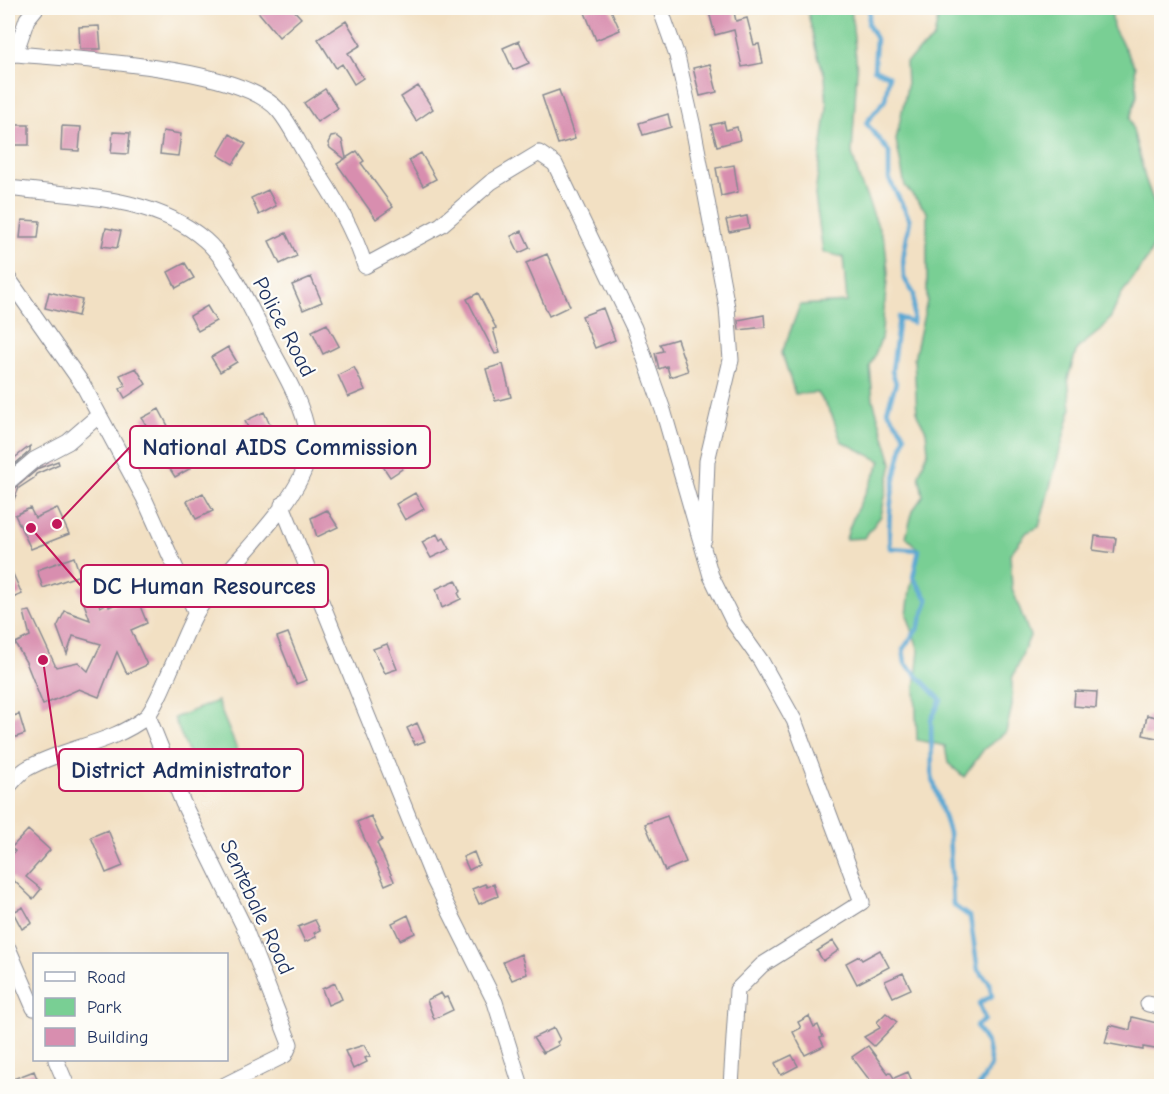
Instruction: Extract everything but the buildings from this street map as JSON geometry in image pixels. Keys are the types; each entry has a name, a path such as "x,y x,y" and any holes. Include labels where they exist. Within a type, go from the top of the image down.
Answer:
{"street":[{"path":"36,8 27,19 11,55 219,79 248,89 279,110 356,238 365,266 441,225 491,182 539,153 555,164 634,328 663,410 711,576 734,623 761,661 794,720 862,902 762,965 737,990 731,1086"},
{"path":"660,8 677,56 693,127 727,308 731,360 707,461 703,552"},
{"name":"Police Road","path":"8,188 144,207 176,221 206,240 227,269 286,375 302,412 309,456 299,480 282,505 196,613 148,716"},
{"path":"8,278 83,385 144,498 196,613"},
{"path":"8,482 34,460 68,442 98,416"},
{"path":"282,505 434,880 495,1002 521,1086"},
{"path":"8,787 26,769 117,734 148,716"},
{"name":"Sentebale Road","path":"148,716 183,803 245,929 290,1044 285,1055 223,1086"},
{"path":"8,948 33,1006"},
{"path":"57,1061 67,1086"}],"green space":[{"path":"807,8 851,8 857,69 852,153 860,181 885,243 888,272 881,339 870,367 873,400 892,463 881,516 864,538 846,539 853,518 881,461 841,441 832,415 818,393 795,394 782,353 800,305 847,302 843,257 823,252 815,195 827,107 825,76 816,50"},
{"path":"940,8 1111,8 1113,27 1135,67 1137,96 1130,118 1145,178 1161,222 1161,232 1147,259 1121,295 1111,317 1102,329 1077,349 1068,378 1071,410 1039,527 1027,532 1010,554 1012,588 1030,636 1012,679 1012,706 1006,732 984,749 964,777 948,763 945,746 917,740 915,688 919,651 907,615 919,550 906,537 913,510 923,496 919,475 928,451 926,431 917,414 914,359 927,301 927,212 905,186 896,140 907,87 906,62 934,38"},
{"path":"217,701 239,754 196,771 174,718"}],"waterway":[{"path":"870,8 868,24 876,39 874,69 889,76 885,100 866,123 889,152 889,179 910,220 903,258 904,278 914,294 913,323 899,317 892,371 896,383 887,410 905,435 895,477 889,519 890,548 919,550 913,577 928,600 918,628 903,649 905,663 941,700 931,720 932,777 949,833 953,905 970,917 978,970 989,982 992,996 979,1003 985,1020 976,1026 987,1044 991,1065 979,1086"}],"place":[{"name":"National AIDS Commission","path":"57,524"},
{"name":"DC Human Resources","path":"31,528"},
{"name":"District Administrator","path":"43,660"}]}
